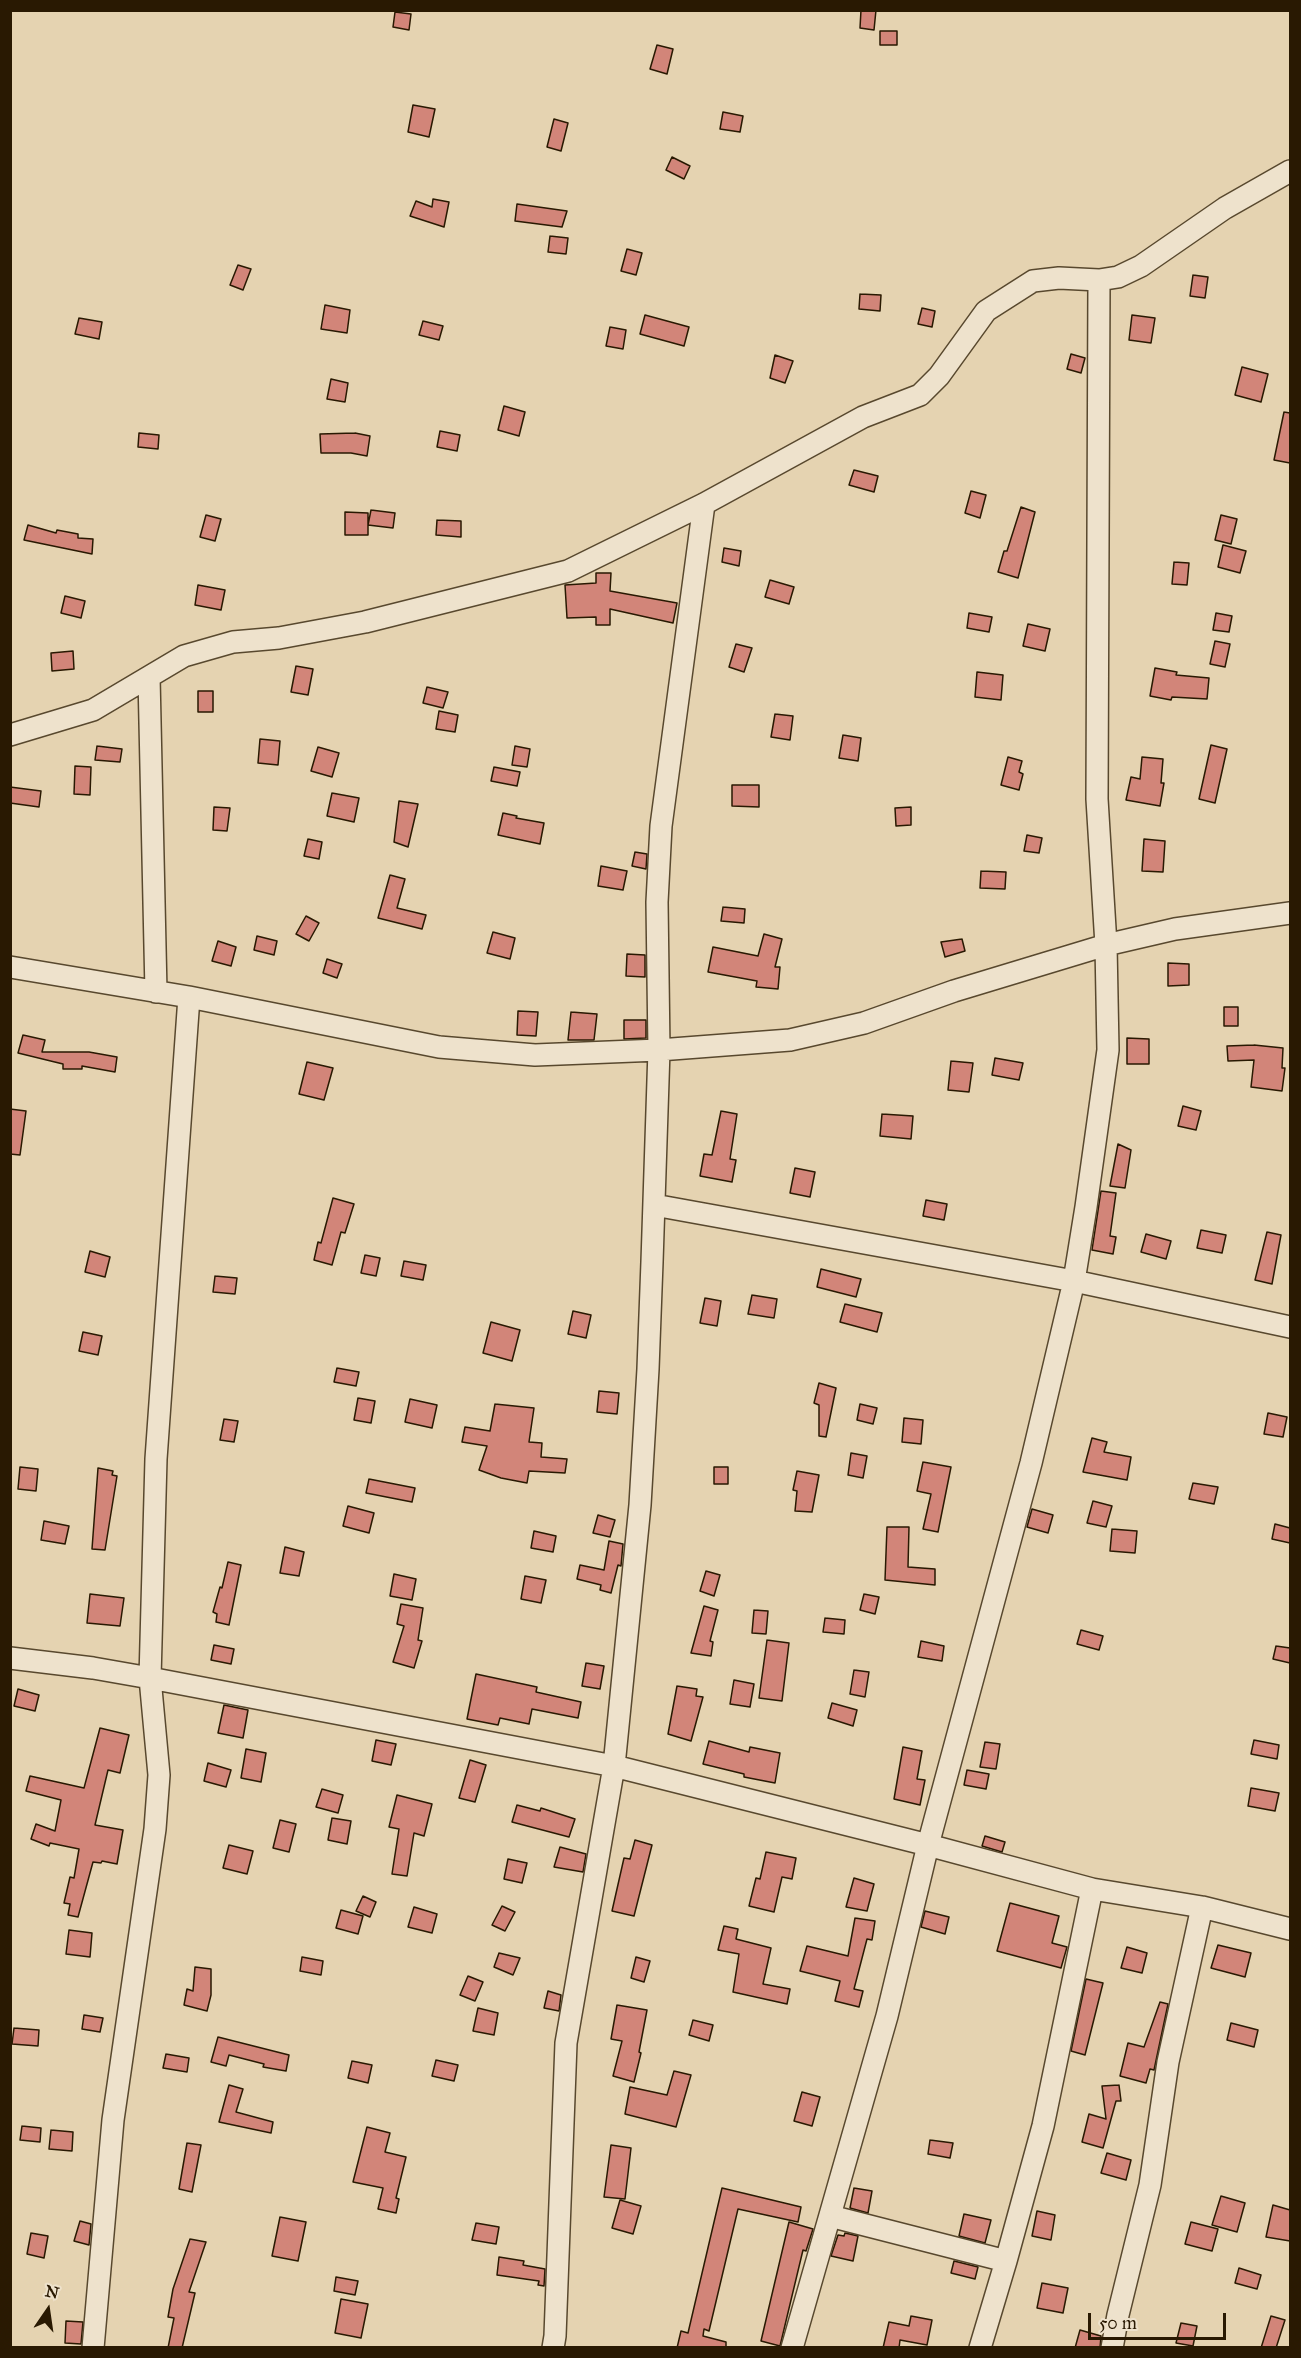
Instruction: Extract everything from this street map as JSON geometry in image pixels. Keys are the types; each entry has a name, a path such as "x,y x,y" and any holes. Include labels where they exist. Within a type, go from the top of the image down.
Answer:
{"street":[{"path":"10,735 93,710 184,656 233,642 279,638 365,622 568,571 705,504 863,417 920,395 939,376 986,311 1033,281 1059,278 1100,280 1118,277 1141,266 1225,208 1290,171"},
{"path":"792,2348 887,2016 928,1845 1030,1463 1074,1281 1108,1050 1106,945 1097,799 1100,280"},
{"path":"553,2348 566,2043 614,1766 640,1505 654,1205 658,1050 657,902 661,826 705,504"},
{"path":"148,677 156,992"},
{"path":"10,967 189,997 439,1047 535,1055 658,1050 790,1040 864,1023 954,991 1106,945 1175,928 1290,913"},
{"path":"93,2348 113,2121 155,1829 159,1775 150,1678 156,1459 189,997"},
{"path":"654,1205 1074,1281 1290,1327"},
{"path":"10,1658 93,1668 150,1678 614,1766 1092,1889 1202,1907 1290,1929"},
{"path":"980,2348 1043,2126 1092,1889"},
{"path":"1112,2348 1150,2185 1168,2062 1202,1907"},
{"path":"830,2216 1006,2261"}],"building":[{"path":"861,10 876,10 874,30 860,28"},
{"path":"395,12 411,14 409,30 393,27"},
{"path":"880,31 897,31 897,45 880,45"},
{"path":"657,45 673,49 667,74 650,69"},
{"path":"413,105 435,109 429,137 408,132"},
{"path":"723,112 743,116 740,132 720,129"},
{"path":"554,119 568,123 561,151 547,147"},
{"path":"672,157 690,166 684,179 666,170"},
{"path":"433,199 449,202 444,227 410,216 416,201 432,207"},
{"path":"517,204 567,211 562,227 515,221"},
{"path":"550,236 568,238 566,254 548,252"},
{"path":"627,249 642,253 636,275 621,271"},
{"path":"238,265 251,269 243,290 230,285"},
{"path":"1193,275 1208,277 1205,298 1190,296"},
{"path":"860,294 881,295 880,311 859,309"},
{"path":"325,305 350,310 347,333 321,329"},
{"path":"922,308 935,311 932,327 918,324"},
{"path":"645,315 689,327 684,346 640,334"},
{"path":"1132,315 1155,318 1151,343 1129,340"},
{"path":"79,318 102,322 99,339 75,334"},
{"path":"423,321 443,326 439,340 419,335"},
{"path":"610,327 626,330 623,349 606,346"},
{"path":"1071,354 1085,358 1081,373 1067,369"},
{"path":"775,355 793,361 785,383 770,378"},
{"path":"1242,367 1268,374 1261,402 1235,395"},
{"path":"331,379 348,383 345,402 327,399"},
{"path":"504,406 525,412 519,436 498,430"},
{"path":"1284,412 1290,413 1290,463 1274,460"},
{"path":"440,431 460,435 457,451 437,447"},
{"path":"139,433 159,435 158,449 138,447"},
{"path":"355,433 370,436 367,456 351,453 321,453 320,434"},
{"path":"854,470 878,476 874,492 849,485"},
{"path":"971,491 986,495 980,518 965,513"},
{"path":"1021,507 1035,512 1018,578 998,572"},
{"path":"371,510 395,513 393,528 368,525"},
{"path":"345,512 368,513 368,535 345,535"},
{"path":"206,515 221,519 215,541 200,537"},
{"path":"1221,515 1237,519 1231,544 1215,540"},
{"path":"437,520 461,521 461,537 436,535"},
{"path":"28,525 56,533 57,530 78,534 78,538 93,539 92,554 24,540"},
{"path":"1223,545 1246,551 1240,573 1218,567"},
{"path":"724,548 741,551 739,566 722,562"},
{"path":"1174,562 1189,563 1187,585 1172,584"},
{"path":"596,573 611,573 610,591 677,603 673,623 610,609 610,625 596,625 596,617 567,618 565,585 596,583"},
{"path":"770,580 794,587 789,604 765,597"},
{"path":"198,585 225,590 221,610 195,605"},
{"path":"65,596 85,601 81,618 61,613"},
{"path":"969,613 992,617 989,632 967,628"},
{"path":"1216,613 1232,616 1229,632 1213,630"},
{"path":"1028,624 1050,629 1045,651 1023,646"},
{"path":"1215,641 1230,644 1225,667 1210,664"},
{"path":"736,644 752,648 744,672 729,667"},
{"path":"73,651 74,669 52,671 51,653"},
{"path":"296,666 313,669 308,695 291,692"},
{"path":"1155,668 1177,672 1176,675 1209,678 1207,699 1172,697 1171,700 1150,696"},
{"path":"977,672 1003,675 1001,700 975,697"},
{"path":"427,687 448,692 443,708 423,703"},
{"path":"198,691 213,691 213,712 198,712"},
{"path":"439,711 458,715 455,732 436,729"},
{"path":"775,714 793,716 790,740 771,737"},
{"path":"843,735 861,738 858,761 839,758"},
{"path":"260,739 280,741 278,765 258,763"},
{"path":"1211,745 1227,749 1215,803 1199,799"},
{"path":"97,746 122,749 120,762 95,760"},
{"path":"515,746 530,749 527,767 512,765"},
{"path":"318,747 339,753 332,777 311,771"},
{"path":"1008,757 1022,761 1019,772 1023,774 1019,790 1001,785"},
{"path":"1142,757 1163,759 1161,783 1164,783 1160,806 1126,800 1131,777 1140,779"},
{"path":"75,766 91,767 90,795 74,794"},
{"path":"494,767 520,772 517,786 491,781"},
{"path":"732,785 759,785 759,807 732,806"},
{"path":"10,787 41,791 39,807 10,803"},
{"path":"332,793 359,798 354,822 327,816"},
{"path":"399,801 418,804 408,847 394,842"},
{"path":"214,807 230,808 227,831 213,830"},
{"path":"911,807 911,825 896,826 895,808"},
{"path":"503,813 544,823 540,844 498,835"},
{"path":"1027,835 1042,838 1039,853 1024,851"},
{"path":"308,839 322,842 319,859 304,856"},
{"path":"1144,839 1165,841 1163,872 1142,871"},
{"path":"635,852 647,854 646,869 632,866"},
{"path":"601,866 627,871 623,890 598,886"},
{"path":"981,871 1006,872 1005,889 980,888"},
{"path":"390,875 405,879 397,908 426,915 422,929 378,918"},
{"path":"723,907 745,909 744,923 721,921"},
{"path":"306,916 319,923 309,941 296,934"},
{"path":"493,932 515,938 510,959 487,953"},
{"path":"764,934 782,939 775,967 780,967 778,989 756,987 757,981 708,972 713,947 758,956"},
{"path":"257,936 277,941 274,955 254,950"},
{"path":"962,939 965,951 945,957 941,942"},
{"path":"218,941 236,947 231,966 212,961"},
{"path":"627,954 645,955 645,977 626,976"},
{"path":"327,959 342,964 337,978 323,973"},
{"path":"1168,963 1189,964 1189,985 1168,986"},
{"path":"1224,1007 1238,1007 1238,1026 1224,1026"},
{"path":"518,1011 538,1012 536,1036 517,1035"},
{"path":"571,1012 597,1014 594,1040 568,1040"},
{"path":"624,1020 646,1020 646,1038 624,1039"},
{"path":"23,1035 45,1040 42,1052 89,1052 117,1057 115,1072 82,1066 82,1069 63,1069 63,1064 18,1053"},
{"path":"1127,1038 1149,1039 1149,1064 1127,1064"},
{"path":"1254,1045 1283,1048 1282,1068 1285,1068 1282,1091 1251,1087 1254,1060 1228,1061 1227,1046"},
{"path":"995,1058 1023,1063 1019,1080 992,1075"},
{"path":"951,1061 973,1063 969,1092 948,1090"},
{"path":"307,1062 333,1068 324,1100 299,1094"},
{"path":"1183,1106 1201,1111 1196,1130 1178,1126"},
{"path":"10,1109 26,1111 20,1155 10,1154"},
{"path":"721,1111 737,1114 730,1159 736,1160 732,1182 700,1176 704,1154 712,1155"},
{"path":"882,1114 913,1116 911,1139 880,1136"},
{"path":"1118,1144 1131,1150 1125,1188 1110,1186"},
{"path":"795,1168 815,1172 810,1197 790,1193"},
{"path":"1101,1191 1116,1193 1110,1236 1116,1237 1113,1254 1092,1250"},
{"path":"333,1198 354,1204 345,1233 341,1232 332,1265 314,1260"},
{"path":"926,1200 947,1204 944,1220 923,1216"},
{"path":"1201,1230 1226,1235 1222,1253 1197,1248"},
{"path":"1267,1232 1281,1235 1272,1284 1255,1280"},
{"path":"1146,1234 1171,1241 1166,1259 1141,1252"},
{"path":"90,1251 110,1257 105,1277 85,1272"},
{"path":"365,1255 380,1258 376,1276 361,1273"},
{"path":"404,1261 426,1265 423,1280 401,1276"},
{"path":"821,1269 861,1279 856,1297 817,1287"},
{"path":"215,1276 237,1278 235,1294 213,1292"},
{"path":"752,1295 777,1299 774,1318 748,1314"},
{"path":"705,1298 721,1301 717,1326 700,1323"},
{"path":"845,1304 882,1313 877,1332 840,1322"},
{"path":"573,1311 591,1315 586,1338 568,1334"},
{"path":"491,1322 520,1330 512,1361 483,1353"},
{"path":"83,1332 102,1336 98,1355 79,1351"},
{"path":"337,1368 359,1372 356,1386 334,1382"},
{"path":"819,1383 836,1388 826,1437 819,1436 819,1405 814,1403"},
{"path":"599,1391 619,1393 617,1414 597,1412"},
{"path":"358,1398 375,1401 371,1423 354,1420"},
{"path":"410,1399 437,1405 432,1428 405,1422"},
{"path":"495,1404 534,1408 529,1442 542,1443 541,1457 567,1459 565,1473 529,1471 527,1483 501,1478 479,1470 487,1446 462,1442 465,1427 490,1431"},
{"path":"860,1404 877,1408 873,1424 857,1420"},
{"path":"1268,1413 1287,1417 1283,1437 1264,1434"},
{"path":"904,1418 923,1420 921,1444 902,1442"},
{"path":"224,1419 238,1421 234,1442 220,1440"},
{"path":"1092,1438 1107,1442 1104,1452 1131,1457 1127,1480 1083,1472"},
{"path":"851,1453 867,1456 863,1478 848,1475"},
{"path":"923,1462 951,1467 938,1532 923,1529 931,1494 917,1491"},
{"path":"20,1467 38,1469 36,1491 18,1489"},
{"path":"714,1467 728,1467 728,1484 714,1484"},
{"path":"98,1468 113,1471 112,1475 117,1476 105,1550 92,1549"},
{"path":"797,1471 819,1475 812,1512 795,1511 797,1491 793,1490"},
{"path":"369,1479 415,1488 412,1502 366,1493"},
{"path":"1193,1483 1218,1487 1214,1504 1189,1499"},
{"path":"1093,1501 1112,1506 1106,1527 1087,1523"},
{"path":"348,1506 374,1513 369,1533 343,1526"},
{"path":"1032,1509 1053,1515 1048,1533 1027,1527"},
{"path":"598,1515 615,1520 610,1537 593,1533"},
{"path":"44,1521 69,1526 65,1544 41,1540"},
{"path":"1275,1524 1290,1528 1290,1543 1272,1539"},
{"path":"887,1527 909,1527 908,1567 935,1569 935,1585 885,1580"},
{"path":"1112,1529 1137,1531 1135,1553 1110,1551"},
{"path":"534,1531 556,1536 553,1552 531,1548"},
{"path":"609,1541 623,1544 621,1566 618,1565 611,1593 600,1590 601,1585 577,1579 580,1565 604,1570"},
{"path":"285,1547 304,1552 299,1576 280,1573"},
{"path":"228,1562 241,1565 229,1625 216,1622 217,1614 213,1612"},
{"path":"706,1571 720,1575 714,1596 700,1591"},
{"path":"394,1574 416,1579 412,1600 390,1596"},
{"path":"525,1576 546,1580 541,1603 521,1599"},
{"path":"90,1594 124,1598 120,1626 87,1623"},
{"path":"864,1594 879,1597 875,1614 860,1610"},
{"path":"401,1604 423,1608 418,1640 422,1641 414,1668 393,1662 404,1626 397,1624"},
{"path":"704,1606 718,1610 710,1641 713,1642 711,1656 691,1653"},
{"path":"754,1610 768,1611 766,1634 752,1633"},
{"path":"825,1618 845,1620 844,1634 823,1632"},
{"path":"1081,1630 1103,1636 1099,1650 1077,1644"},
{"path":"767,1640 789,1643 782,1701 759,1698"},
{"path":"921,1641 944,1646 942,1661 918,1657"},
{"path":"214,1645 234,1649 231,1664 211,1660"},
{"path":"1276,1646 1290,1648 1290,1663 1273,1659"},
{"path":"586,1663 604,1666 600,1689 582,1686"},
{"path":"854,1670 869,1672 865,1697 850,1694"},
{"path":"476,1674 537,1687 536,1692 581,1702 578,1718 532,1709 529,1724 500,1718 498,1725 467,1719"},
{"path":"734,1680 754,1684 750,1707 730,1704"},
{"path":"677,1686 697,1689 696,1696 703,1697 691,1741 668,1734"},
{"path":"18,1689 39,1695 35,1711 14,1706"},
{"path":"832,1703 857,1710 853,1726 828,1718"},
{"path":"224,1705 248,1710 243,1738 218,1733"},
{"path":"100,1728 129,1735 120,1773 108,1770 95,1825 123,1830 117,1864 93,1862 78,1917 68,1915 70,1904 64,1903 70,1877 74,1878 79,1849 50,1843 49,1846 31,1839 36,1824 55,1831 61,1800 26,1791 30,1776 84,1788"},
{"path":"376,1740 396,1744 391,1765 372,1761"},
{"path":"1254,1740 1279,1745 1277,1759 1251,1754"},
{"path":"709,1741 749,1752 750,1747 780,1753 775,1783 744,1777 744,1774 703,1764"},
{"path":"985,1742 1000,1744 996,1769 980,1767"},
{"path":"903,1747 922,1751 917,1779 925,1780 920,1805 894,1799"},
{"path":"246,1749 266,1753 261,1782 241,1778"},
{"path":"470,1760 486,1765 475,1802 459,1798"},
{"path":"208,1763 231,1770 226,1787 204,1781"},
{"path":"967,1770 989,1774 986,1789 964,1785"},
{"path":"1251,1788 1279,1793 1275,1811 1248,1806"},
{"path":"322,1789 343,1795 338,1813 316,1807"},
{"path":"397,1795 432,1804 424,1836 414,1833 407,1876 392,1874 399,1829 389,1827"},
{"path":"517,1805 540,1811 541,1808 575,1819 569,1837 512,1822"},
{"path":"332,1818 351,1821 347,1844 328,1840"},
{"path":"280,1820 296,1824 289,1852 273,1848"},
{"path":"985,1836 1005,1842 1002,1852 982,1846"},
{"path":"635,1840 652,1845 634,1916 612,1911 624,1858 630,1859"},
{"path":"229,1845 253,1851 247,1874 223,1868"},
{"path":"560,1847 586,1854 583,1872 554,1867"},
{"path":"766,1852 796,1858 792,1879 782,1877 774,1912 749,1906 756,1878 760,1879"},
{"path":"508,1859 527,1863 522,1883 504,1879"},
{"path":"854,1878 874,1884 867,1911 846,1907"},
{"path":"363,1896 376,1902 370,1917 356,1911"},
{"path":"1010,1903 1059,1916 1052,1943 1067,1947 1061,1968 997,1951"},
{"path":"502,1906 515,1912 505,1931 492,1925"},
{"path":"414,1907 437,1914 432,1933 408,1927"},
{"path":"341,1910 363,1916 358,1934 336,1928"},
{"path":"925,1911 949,1917 945,1934 921,1927"},
{"path":"855,1918 875,1921 872,1940 867,1939 854,1989 863,1991 859,2007 835,2001 840,1981 800,1971 807,1946 848,1956"},
{"path":"724,1926 738,1929 736,1939 771,1948 763,1984 790,1989 787,2004 733,1992 739,1954 718,1950"},
{"path":"69,1930 92,1933 90,1957 66,1954"},
{"path":"1218,1945 1251,1953 1245,1977 1211,1968"},
{"path":"1127,1947 1147,1953 1142,1973 1121,1968"},
{"path":"499,1953 520,1958 513,1975 494,1967"},
{"path":"302,1957 323,1961 321,1975 300,1971"},
{"path":"636,1957 650,1961 644,1982 631,1978"},
{"path":"195,1967 211,1969 211,1995 207,2011 184,2005 187,1989 193,1991"},
{"path":"468,1976 483,1982 475,2001 460,1995"},
{"path":"1086,1979 1103,1983 1085,2055 1071,2051"},
{"path":"548,1991 561,1995 559,2011 544,2008"},
{"path":"1160,2002 1168,2004 1154,2070 1150,2069 1146,2083 1120,2076 1128,2043 1144,2047"},
{"path":"617,2005 647,2010 634,2082 613,2076 622,2041 611,2039"},
{"path":"478,2008 498,2013 494,2035 473,2031"},
{"path":"84,2015 103,2018 100,2032 82,2029"},
{"path":"693,2020 713,2025 709,2041 689,2035"},
{"path":"1231,2023 1258,2030 1254,2047 1227,2040"},
{"path":"14,2028 39,2030 38,2046 12,2044"},
{"path":"218,2037 289,2055 286,2071 263,2067 264,2064 229,2055 226,2066 211,2062"},
{"path":"166,2054 189,2058 187,2072 163,2068"},
{"path":"436,2060 458,2065 454,2081 432,2076"},
{"path":"352,2061 372,2065 368,2083 348,2078"},
{"path":"674,2071 691,2075 676,2127 625,2114 630,2087 667,2095"},
{"path":"229,2085 243,2089 236,2112 273,2122 271,2133 219,2122"},
{"path":"1119,2085 1121,2101 1116,2101 1103,2148 1082,2142 1089,2114 1106,2119 1102,2086"},
{"path":"802,2092 820,2097 812,2126 794,2121"},
{"path":"22,2126 41,2128 40,2142 20,2140"},
{"path":"367,2127 390,2133 385,2152 406,2157 396,2198 399,2199 396,2213 378,2209 383,2188 353,2182"},
{"path":"51,2130 73,2132 72,2151 49,2149"},
{"path":"930,2140 953,2143 950,2158 928,2154"},
{"path":"187,2143 201,2145 192,2192 179,2189"},
{"path":"611,2145 631,2148 625,2199 604,2197"},
{"path":"1107,2153 1131,2160 1126,2180 1101,2173"},
{"path":"722,2188 801,2207 798,2222 738,2209 709,2331 704,2329 703,2336 726,2342 726,2348 677,2348 681,2331 688,2333"},
{"path":"854,2188 872,2191 868,2213 850,2208"},
{"path":"1221,2196 1245,2203 1237,2232 1212,2225"},
{"path":"620,2200 641,2206 633,2234 612,2228"},
{"path":"1273,2205 1290,2210 1290,2241 1266,2237"},
{"path":"1037,2211 1055,2215 1051,2240 1032,2236"},
{"path":"964,2214 991,2220 985,2243 959,2236"},
{"path":"280,2217 306,2222 298,2261 272,2256"},
{"path":"80,2221 91,2224 89,2245 74,2241"},
{"path":"789,2222 813,2229 806,2251 803,2250 780,2346 761,2341"},
{"path":"1191,2222 1218,2229 1212,2251 1185,2244"},
{"path":"476,2223 499,2227 496,2244 472,2240"},
{"path":"31,2233 48,2236 44,2258 27,2254"},
{"path":"845,2233 858,2236 853,2261 831,2256 838,2235 844,2236"},
{"path":"190,2239 206,2242 189,2292 195,2293 182,2348 168,2348 174,2318 168,2317 173,2289"},
{"path":"499,2257 524,2261 523,2265 545,2269 544,2286 538,2285 539,2281 497,2275"},
{"path":"954,2261 978,2267 975,2279 951,2273"},
{"path":"1239,2268 1261,2275 1257,2289 1235,2283"},
{"path":"336,2277 358,2281 355,2295 334,2291"},
{"path":"1042,2283 1068,2288 1063,2313 1037,2308"},
{"path":"341,2299 368,2304 361,2338 335,2333"},
{"path":"911,2316 932,2320 927,2345 900,2340 899,2348 883,2348 889,2322 909,2326"},
{"path":"1271,2316 1285,2320 1276,2348 1261,2348"},
{"path":"66,2321 83,2322 81,2344 65,2343"},
{"path":"1181,2323 1197,2326 1193,2346 1176,2343"},
{"path":"1080,2330 1101,2336 1100,2348 1075,2348"}]}
